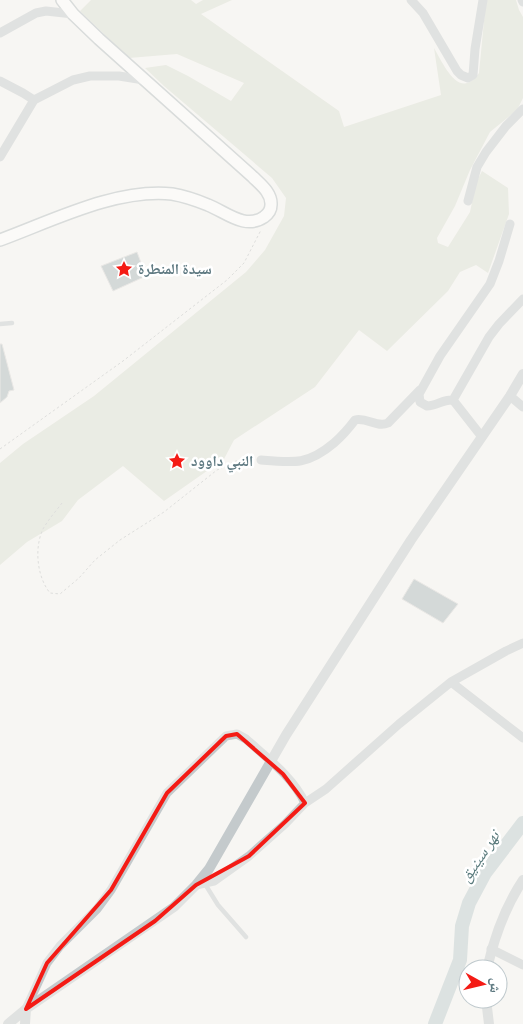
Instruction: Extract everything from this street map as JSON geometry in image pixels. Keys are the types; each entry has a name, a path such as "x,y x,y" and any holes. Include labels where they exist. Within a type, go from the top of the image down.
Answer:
{"main road":[{"path":"0,240 58,217 140,193 188,197 246,222 258,221 267,215 271,208 270,198 261,185 73,14 62,0"}],"street":[{"path":"411,0 423,13 457,71 468,78 473,75 474,71 475,49 483,0"},
{"path":"0,33 36,13 46,11 73,14"},
{"path":"0,157 34,100 73,80 90,76 120,76 144,80"},
{"path":"0,81 23,92 34,100"},
{"path":"468,201 477,167 506,126 523,109"},
{"path":"261,460 300,462 315,457 338,439 355,420 363,419 381,425 388,423 420,390 440,356 490,284 510,224"},
{"path":"453,400 489,337 523,299"},
{"path":"8,1024 26,1009 155,921 200,885 270,762 411,540 510,396 523,374"},
{"path":"420,390 418,398 427,406 436,405 446,400 453,400"},
{"path":"510,396 523,407"},
{"path":"453,400 482,436"},
{"path":"200,885 214,881 249,856 285,824 305,803 326,789 399,724 451,682 488,660 523,643"},
{"path":"451,682 523,738"},
{"path":"25,1024 26,1009 47,963 60,946 103,901 127,864 167,793 213,747 231,734 241,736 293,784 305,803"},
{"path":"489,959 503,919 523,880"},
{"path":"491,949 523,964"},
{"path":"487,1009 489,1024"}],"lane":[{"path":"0,324 12,323"},
{"path":"200,885 246,937"}],"path":[{"path":"0,449 123,361 228,280 244,263 256,242 267,215"},
{"path":"62,503 43,529 38,547 44,585 50,593 60,594 79,578 95,560 120,540 164,512 217,470 236,461 261,460"}],"highlighted area":[{"path":"237,734 283,774 305,803 249,856 196,885 155,921 26,1009 47,963 111,890 167,793 226,736"}],"shaded area":[{"path":"91,0 191,0 196,4 203,0 232,0 201,14 339,111 344,127 441,95 434,48 452,77 458,82 472,81 479,73 486,0 516,0 523,17 523,98 517,110 490,132 470,170 455,206 437,238 438,243 448,247 470,212 476,183 482,171 508,188 509,214 488,273 476,265 460,272 448,291 387,351 359,330 315,387 234,440 224,459 164,501 123,466 78,500 62,521 27,542 0,565 0,463 23,444 94,396 246,272 265,250 284,216 286,198 272,178 145,68 166,65 231,101 244,83 177,54 129,58 80,11"}],"building":[{"path":"137,252 146,276 113,291 101,266"},
{"path":"0,344 2,344 14,390 9,391 7,397 0,403"},
{"path":"414,579 458,604 443,623 402,599"}],"waterway":[{"name":"نهر سينيق","path":"435,1024 460,960 462,926 469,903 485,873 523,823"}],"place":[{"name":"سيدة المنطرة","path":"124,269"},
{"name":"النبي داوود","path":"177,461"}]}
